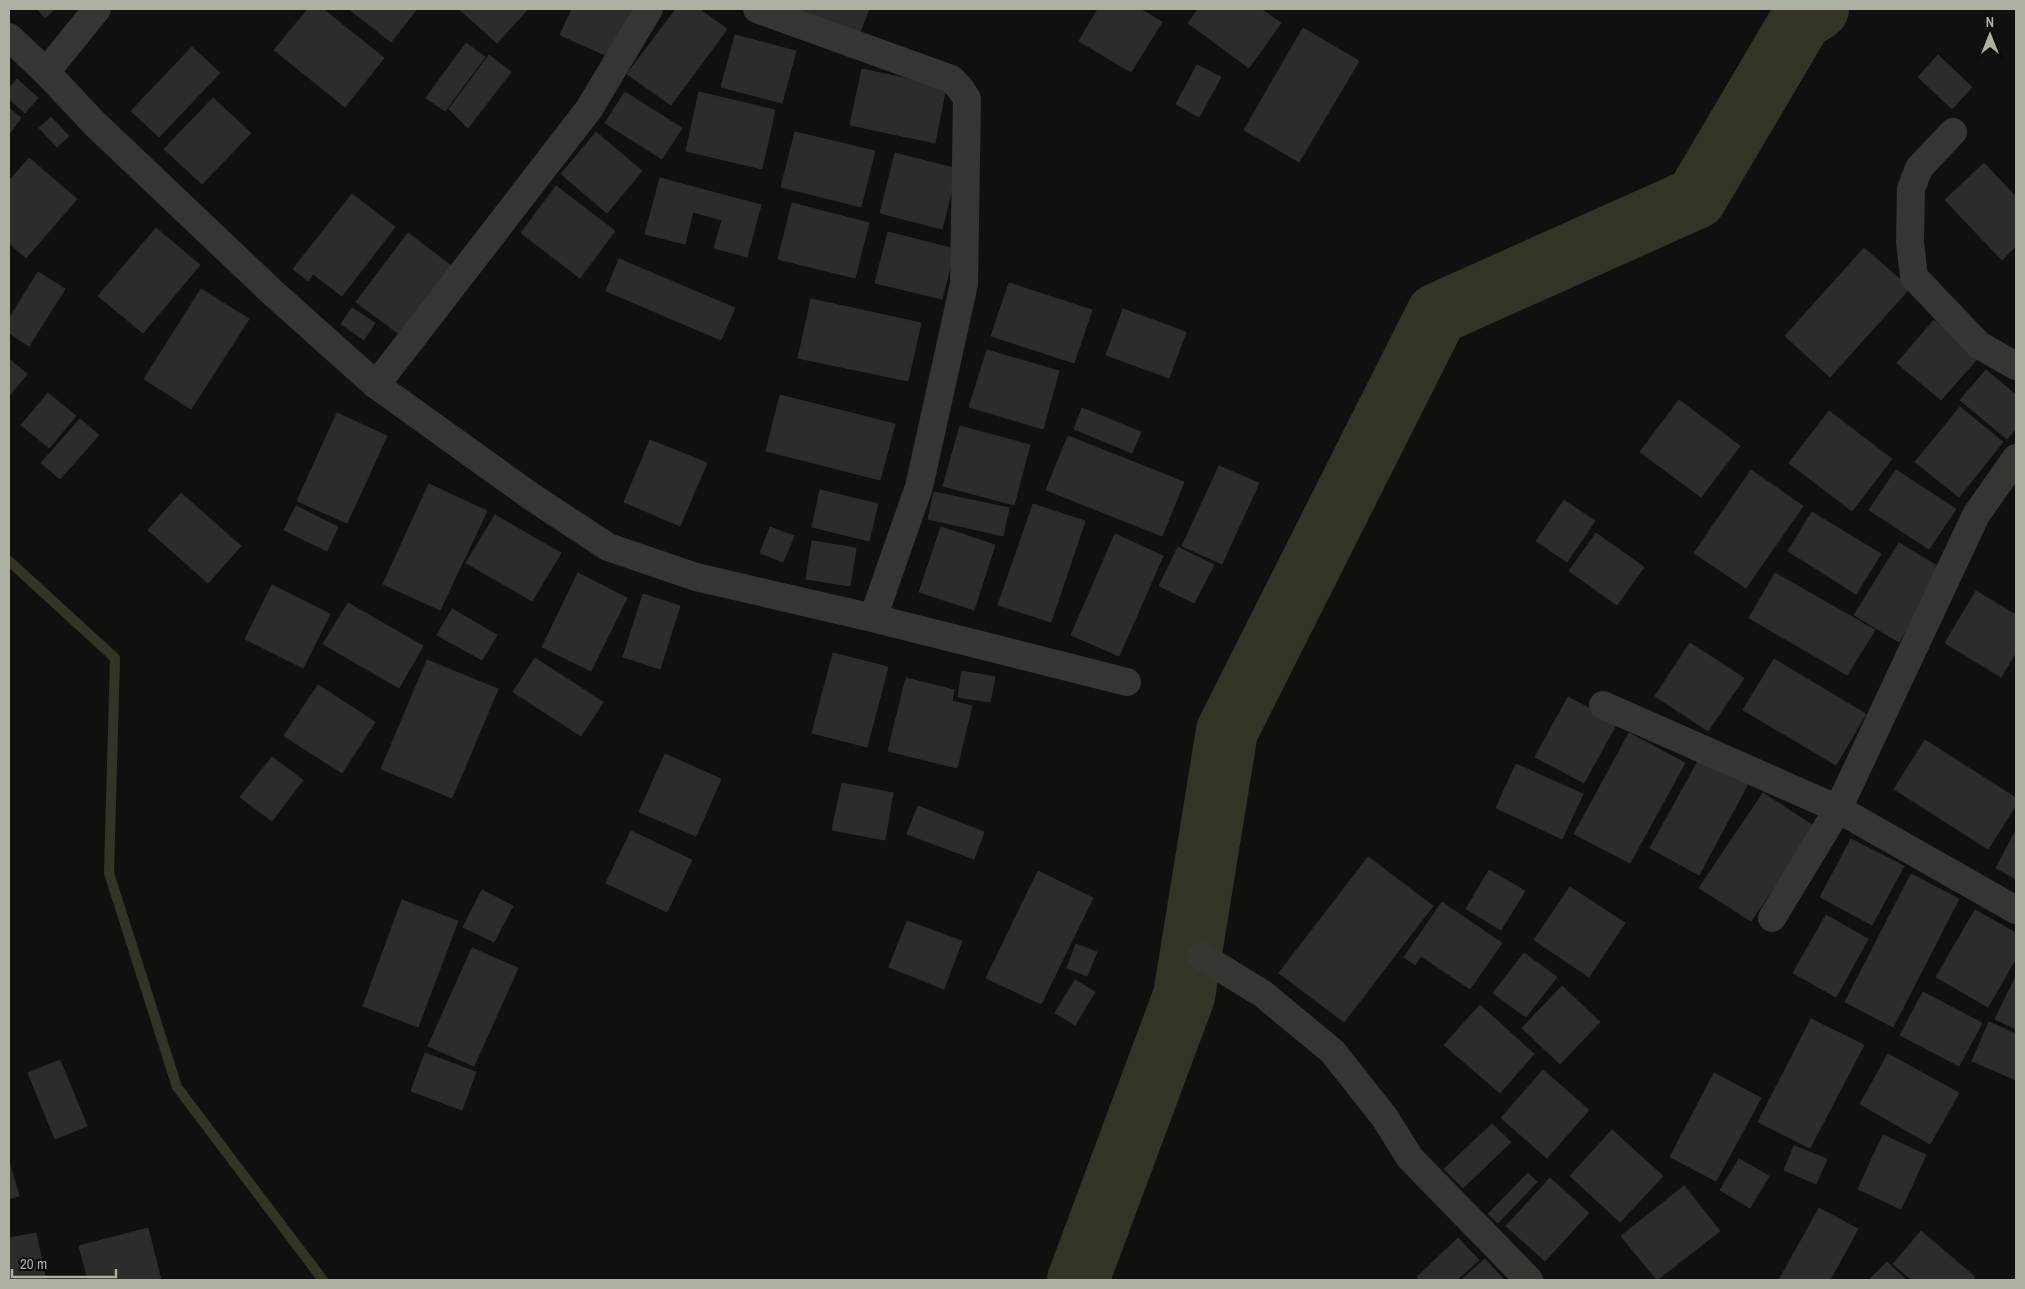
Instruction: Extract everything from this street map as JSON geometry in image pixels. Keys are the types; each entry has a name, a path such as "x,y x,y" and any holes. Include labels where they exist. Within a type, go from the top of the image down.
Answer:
{"street":[{"path":"46,72 97,9"},
{"path":"376,385 589,109 649,9"},
{"path":"757,9 951,79 960,88 966,99 964,284 919,488 873,618"},
{"path":"9,36 102,131 272,292 376,385 532,497 608,548 696,578 873,618 1127,682"},
{"path":"1953,132 1919,168 1911,189 1910,242 1914,277 1979,345 2016,366"},
{"path":"1772,918 1838,809 1976,515 2016,458"},
{"path":"1603,705 1838,809 2016,910"},
{"path":"1201,956 1263,994 1333,1052 1384,1118 1410,1158 1529,1280"}],"building":[{"path":"37,9 55,9 45,18"},
{"path":"308,9 323,9 384,58 345,107 274,50"},
{"path":"349,9 417,9 391,42"},
{"path":"459,9 528,9 497,43"},
{"path":"572,9 634,9 612,58 560,35"},
{"path":"676,9 699,9 727,29 671,105 627,74"},
{"path":"800,9 869,9 857,40 797,17"},
{"path":"1098,9 1140,9 1162,22 1131,72 1079,41"},
{"path":"1198,9 1261,9 1281,23 1249,68 1188,23"},
{"path":"1303,28 1359,61 1299,162 1244,130"},
{"path":"735,35 796,51 782,103 721,87"},
{"path":"466,43 485,57 445,111 426,98"},
{"path":"192,47 220,73 159,137 131,111"},
{"path":"489,55 511,72 468,128 449,109"},
{"path":"1938,55 1972,87 1952,109 1918,77"},
{"path":"1197,65 1221,77 1199,117 1176,104"},
{"path":"862,69 946,87 935,143 850,125"},
{"path":"17,79 38,98 25,113 9,99 9,88"},
{"path":"625,92 682,128 662,159 605,123"},
{"path":"699,92 775,110 762,169 686,151"},
{"path":"213,98 251,133 202,184 164,149"},
{"path":"9,108 21,118 9,134"},
{"path":"51,117 69,136 57,147 39,128"},
{"path":"596,132 642,171 607,213 561,174"},
{"path":"795,132 875,151 861,207 781,187"},
{"path":"895,153 957,169 942,229 880,213"},
{"path":"29,158 77,199 26,258 9,243 9,181"},
{"path":"1984,163 2016,197 2016,246 2002,260 1945,200"},
{"path":"660,178 761,205 747,257 714,248 722,220 693,212 685,244 645,234"},
{"path":"556,186 615,231 580,278 521,233"},
{"path":"352,194 395,227 342,296 313,274 308,281 293,269"},
{"path":"792,203 869,223 855,278 778,259"},
{"path":"156,228 200,265 143,333 98,296"},
{"path":"888,232 955,249 942,299 875,283"},
{"path":"408,233 458,271 406,339 356,302"},
{"path":"1864,248 1910,288 1830,377 1785,336"},
{"path":"619,259 735,308 721,340 606,291"},
{"path":"38,272 65,289 29,346 9,333 9,319"},
{"path":"1009,283 1092,310 1074,363 991,336"},
{"path":"201,289 249,319 191,409 144,379"},
{"path":"811,299 921,323 908,381 798,358"},
{"path":"352,308 375,323 364,340 341,324"},
{"path":"1123,309 1186,332 1169,378 1106,355"},
{"path":"1934,320 1978,358 1941,400 1897,363"},
{"path":"987,350 1059,371 1043,429 969,407"},
{"path":"9,359 27,374 9,396"},
{"path":"1986,370 2016,395 2016,428 2007,439 1960,400"},
{"path":"48,393 76,416 49,448 21,425"},
{"path":"780,395 895,424 880,480 766,451"},
{"path":"1679,400 1740,446 1701,497 1640,452"},
{"path":"1960,407 2003,442 1959,497 1915,462"},
{"path":"1082,408 1141,432 1132,453 1074,429"},
{"path":"1829,411 1892,459 1852,511 1789,463"},
{"path":"337,413 387,436 347,523 297,501"},
{"path":"80,419 99,435 60,479 41,463"},
{"path":"960,426 1030,445 1014,505 943,486"},
{"path":"1068,436 1184,482 1162,536 1046,490"},
{"path":"650,440 707,463 680,526 624,502"},
{"path":"1219,466 1259,483 1222,564 1182,546"},
{"path":"1751,470 1803,506 1746,588 1694,553"},
{"path":"1896,470 1956,509 1929,549 1869,510"},
{"path":"429,484 487,511 440,610 383,584"},
{"path":"820,490 878,504 869,541 812,527"},
{"path":"934,492 1009,508 1003,536 928,519"},
{"path":"181,493 241,546 208,583 148,530"},
{"path":"1564,500 1595,521 1567,562 1536,541"},
{"path":"1033,504 1085,521 1051,622 998,605"},
{"path":"296,506 338,527 327,551 284,530"},
{"path":"1812,512 1881,554 1856,594 1788,551"},
{"path":"495,515 561,553 532,601 466,563"},
{"path":"770,527 794,536 783,562 760,553"},
{"path":"941,527 995,545 974,610 919,592"},
{"path":"1596,533 1644,567 1617,605 1569,571"},
{"path":"1115,534 1163,556 1119,656 1071,635"},
{"path":"812,541 856,548 850,586 806,579"},
{"path":"1899,543 1944,570 1899,642 1854,615"},
{"path":"1178,547 1214,565 1194,603 1159,586"},
{"path":"578,573 627,598 591,671 542,647"},
{"path":"1775,573 1875,630 1847,675 1749,618"},
{"path":"272,585 330,614 303,668 245,639"},
{"path":"1976,591 2016,615 2016,652 2001,677 1945,643"},
{"path":"643,594 680,606 660,669 623,657"},
{"path":"348,603 423,646 399,688 323,644"},
{"path":"452,609 497,635 482,660 437,635"},
{"path":"1690,643 1744,678 1708,731 1655,696"},
{"path":"833,653 888,667 867,747 812,733"},
{"path":"535,658 603,702 581,736 513,692"},
{"path":"1774,659 1866,714 1836,765 1743,710"},
{"path":"427,660 498,689 452,798 381,769"},
{"path":"962,671 995,677 990,702 958,697"},
{"path":"906,678 954,690 952,701 972,706 957,768 888,751"},
{"path":"318,685 375,722 342,773 284,736"},
{"path":"1568,697 1617,723 1584,783 1535,757"},
{"path":"1629,733 1685,763 1630,863 1574,834"},
{"path":"1925,740 2016,798 2016,805 1988,849 1894,789"},
{"path":"665,754 721,779 696,836 639,812"},
{"path":"1702,754 1750,780 1699,875 1650,848"},
{"path":"272,757 303,780 272,821 240,797"},
{"path":"1516,764 1583,794 1562,839 1496,808"},
{"path":"842,783 893,793 885,840 832,830"},
{"path":"1763,793 1815,827 1751,921 1699,888"},
{"path":"918,806 984,832 974,859 907,834"},
{"path":"2016,830 2016,879 1996,868"},
{"path":"631,831 692,860 667,912 606,883"},
{"path":"1851,839 1904,866 1872,925 1820,897"},
{"path":"1368,857 1433,906 1344,1022 1279,973"},
{"path":"1489,870 1525,891 1501,930 1466,909"},
{"path":"1038,871 1093,898 1041,1004 986,978"},
{"path":"1911,874 1959,899 1893,1027 1845,1002"},
{"path":"1570,887 1625,923 1589,977 1534,940"},
{"path":"482,890 513,906 494,942 463,927"},
{"path":"402,900 458,921 418,1027 363,1006"},
{"path":"1442,902 1502,943 1470,989 1421,956 1415,965 1404,957"},
{"path":"1975,910 2016,933 2016,958 1988,1007 1936,977"},
{"path":"1826,915 1868,939 1836,997 1793,973"},
{"path":"907,921 962,941 944,989 889,967"},
{"path":"1076,944 1097,952 1087,976 1067,968"},
{"path":"472,948 518,968 474,1066 428,1046"},
{"path":"1524,953 1557,977 1526,1017 1493,993"},
{"path":"2016,976 2016,1029 1995,1019"},
{"path":"1075,980 1095,992 1075,1025 1055,1013"},
{"path":"1562,986 1600,1022 1560,1064 1522,1028"},
{"path":"1923,992 1982,1023 1959,1066 1900,1035"},
{"path":"1480,1005 1534,1054 1500,1093 1444,1045"},
{"path":"1811,1019 1864,1045 1810,1148 1758,1122"},
{"path":"1989,1022 2016,1034 2016,1080 1972,1061"},
{"path":"425,1053 476,1072 462,1110 411,1091"},
{"path":"1888,1054 1959,1093 1930,1144 1860,1104"},
{"path":"60,1060 87,1126 55,1139 28,1073"},
{"path":"1543,1070 1589,1110 1547,1158 1501,1118"},
{"path":"1714,1073 1761,1098 1716,1181 1670,1157"},
{"path":"1492,1124 1511,1142 1463,1188 1444,1169"},
{"path":"1612,1130 1663,1176 1620,1222 1570,1176"},
{"path":"1883,1135 1926,1155 1901,1209 1858,1189"},
{"path":"1794,1146 1827,1159 1816,1184 1784,1170"},
{"path":"1739,1159 1769,1176 1750,1208 1720,1190"},
{"path":"9,1162 19,1196 9,1199"},
{"path":"1528,1173 1537,1182 1498,1223 1488,1214"},
{"path":"1550,1178 1589,1213 1545,1261 1506,1226"},
{"path":"1684,1186 1720,1231 1657,1280 1621,1236"},
{"path":"1819,1208 1858,1229 1830,1280 1779,1280"},
{"path":"148,1228 161,1280 88,1280 79,1246"},
{"path":"1921,1231 1975,1277 1972,1280 1912,1280 1893,1264"},
{"path":"36,1233 46,1280 9,1280 9,1238"},
{"path":"1458,1238 1479,1260 1457,1280 1420,1280 1417,1277"},
{"path":"1485,1259 1504,1280 1461,1280"},
{"path":"1887,1262 1906,1280 1869,1280"}],"waterway":[{"path":"1078,1280 1184,996 1227,731 1437,314 1696,198 1801,20 1818,9"},
{"path":"9,561 115,658 109,873 177,1087 323,1280"}]}
